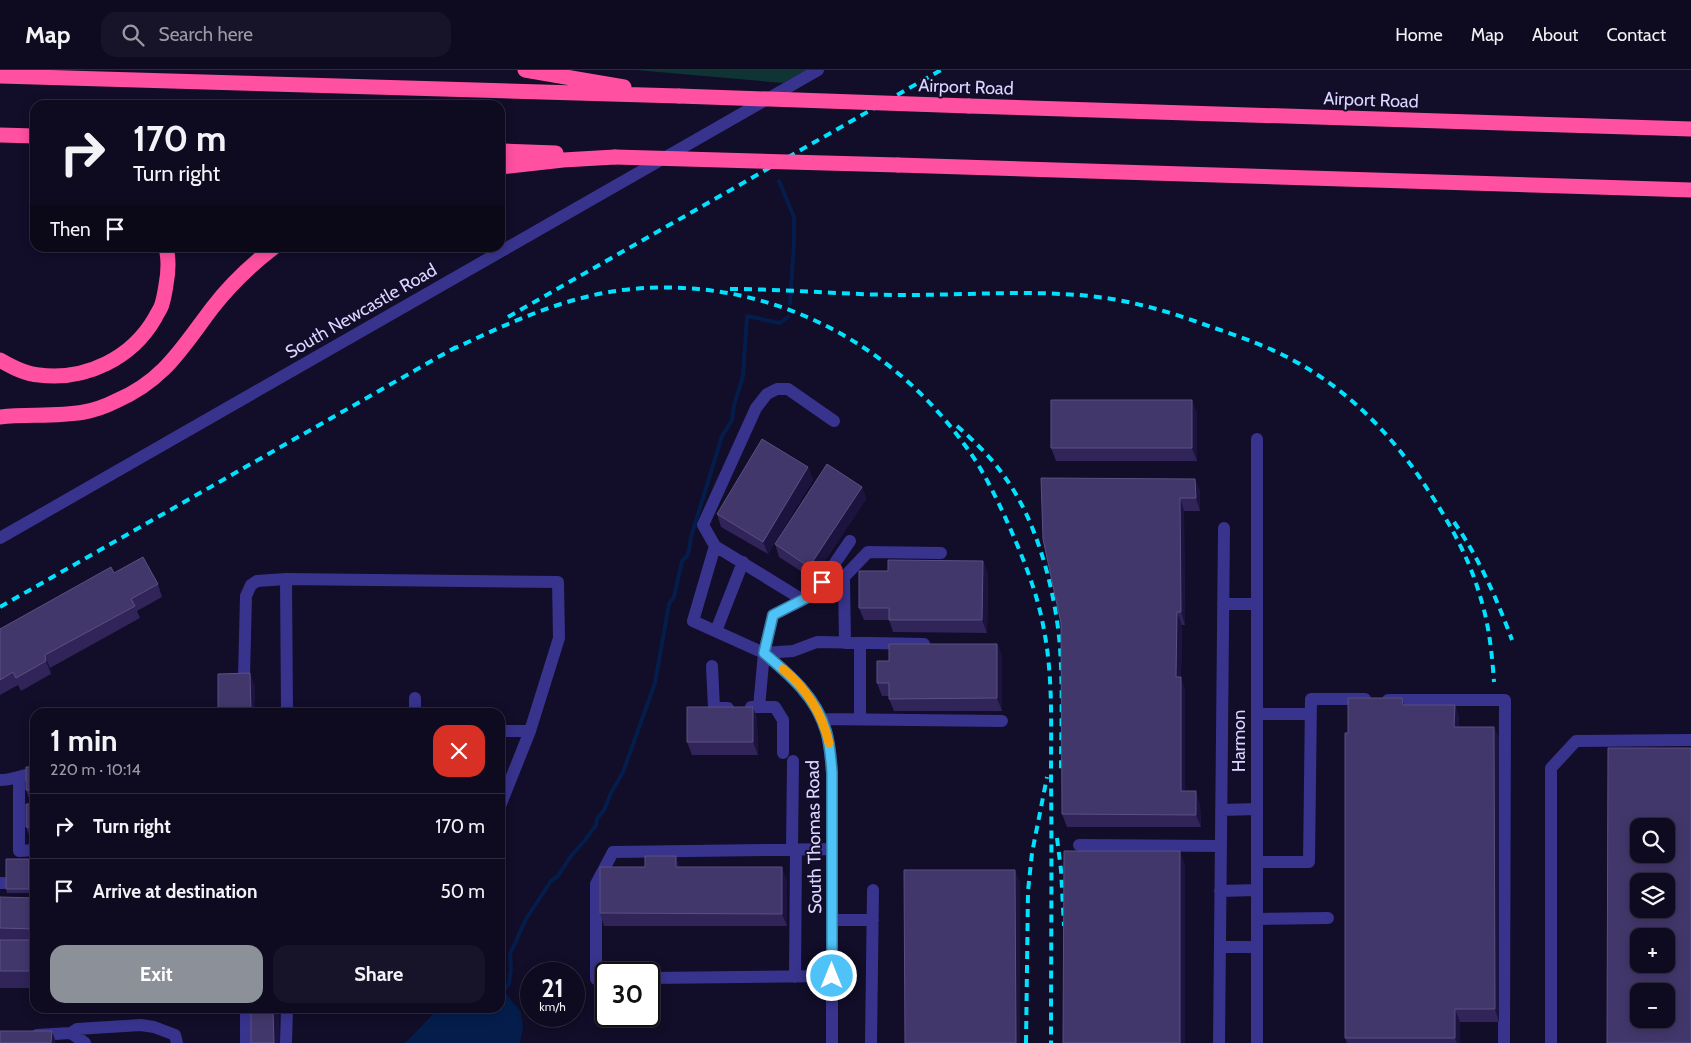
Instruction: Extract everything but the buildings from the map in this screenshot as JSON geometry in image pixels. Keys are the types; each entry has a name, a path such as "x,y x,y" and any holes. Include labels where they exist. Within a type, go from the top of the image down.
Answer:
{"highway":[{"path":"26,76 49,70"},
{"path":"525,70 679,96"},
{"name":"Airport Road","path":"0,76 1691,129"},
{"path":"0,135 30,136"},
{"path":"505,151 566,157 898,165 1691,190"},
{"path":"505,166 566,157"},
{"path":"0,360 15,368 38,375 61,376 84,372 108,363 130,349 148,329 162,305 168,278 166,252"},
{"path":"0,417 85,412 133,394 168,366 214,306 238,279 268,252"}],"street":[{"name":"South Newcastle Road","path":"505,249 818,70"},
{"name":"South Newcastle Road","path":"0,538 500,252"},
{"path":"803,600 716,546 703,525 756,408 767,394 777,390 788,389 834,421"},
{"name":"Harmon","path":"1257,438 1258,1043"},
{"path":"1219,1043 1224,528"},
{"path":"759,707 764,653 773,615 812,595 850,542"},
{"path":"716,546 693,621 764,653 793,651 817,642 935,644"},
{"path":"845,643 844,576 868,552 941,553"},
{"path":"716,631 743,562"},
{"path":"286,579 287,708"},
{"path":"244,677 246,596 251,585 257,580 558,582 559,638 530,731 505,794"},
{"path":"1223,604 1257,604"},
{"path":"860,643 860,720"},
{"name":"South Thomas Road","path":"764,653 792,677 807,695 826,730 830,748 832,773 832,1043"},
{"path":"712,666 714,708 775,707 783,720 783,753"},
{"path":"415,698 415,708"},
{"path":"1257,862 1309,862 1311,699 1505,700 1504,1043"},
{"path":"1257,714 1311,714"},
{"path":"821,719 1002,721"},
{"path":"505,731 530,731"},
{"path":"1550,1043 1550,768 1576,741 1691,740"},
{"path":"793,761 795,977"},
{"path":"505,772 514,772"},
{"path":"30,774 10,779 19,812 19,851 30,850"},
{"path":"1221,810 1257,809"},
{"path":"19,812 30,812"},
{"path":"1079,845 1221,846"},
{"path":"596,962 596,884 613,852 832,849"},
{"path":"871,1043 873,890"},
{"path":"1220,891 1257,890"},
{"path":"1257,919 1328,918"},
{"path":"832,920 873,920"},
{"path":"1220,947 1257,947"},
{"path":"660,978 832,976"},
{"path":"246,1013 246,1043"},
{"path":"286,1043 287,1013"},
{"path":"72,1033 76,1029 141,1025 154,1027 175,1035 177,1043"},
{"path":"26,1035 72,1033 85,1043"}],"green space":[{"path":"636,70 806,70 783,83"}],"water":[{"path":"505,992 520,1011 520,1027 523,1028 520,1043 405,1043 434,1013 505,1013"}],"waterway":[{"path":"779,181 794,217 790,303"},
{"path":"505,988 509,983 511,969 510,954 526,919 551,881 558,876 571,856 596,825 597,819 604,810 623,772 655,683 669,604 674,597 682,561 687,556 689,550 691,537 722,436 732,420 734,405 743,376 747,316 780,323 788,317"}],"railway":[{"path":"508,317 941,70"},
{"path":"451,350 517,320 561,304 608,292 632,289 681,288 729,293 775,305 819,322 860,345 898,373 933,406 971,454 995,495 1030,578 1044,630 1049,665 1051,701 1051,1043"},
{"path":"730,289 883,295 1021,293 1090,296 1133,303 1176,315 1281,354 1324,379 1344,394 1380,428 1412,466 1450,526 1470,567 1488,628 1494,682"},
{"path":"0,607 456,347"},
{"path":"957,426 994,462 1016,494 1035,535 1043,558 1054,604 1060,648 1062,695 1061,774"},
{"path":"1454,522 1472,550 1487,579 1512,640"},
{"path":"1026,1043 1028,891 1032,853 1047,777"},
{"path":"1057,838 1064,926"}],"slow traffic":[{"path":"783,669 807,695 826,730 829,743"}],"route":[{"path":"822,582 812,595 773,615 764,653 792,677 807,695 826,730 830,748 832,773 832,976"}]}
